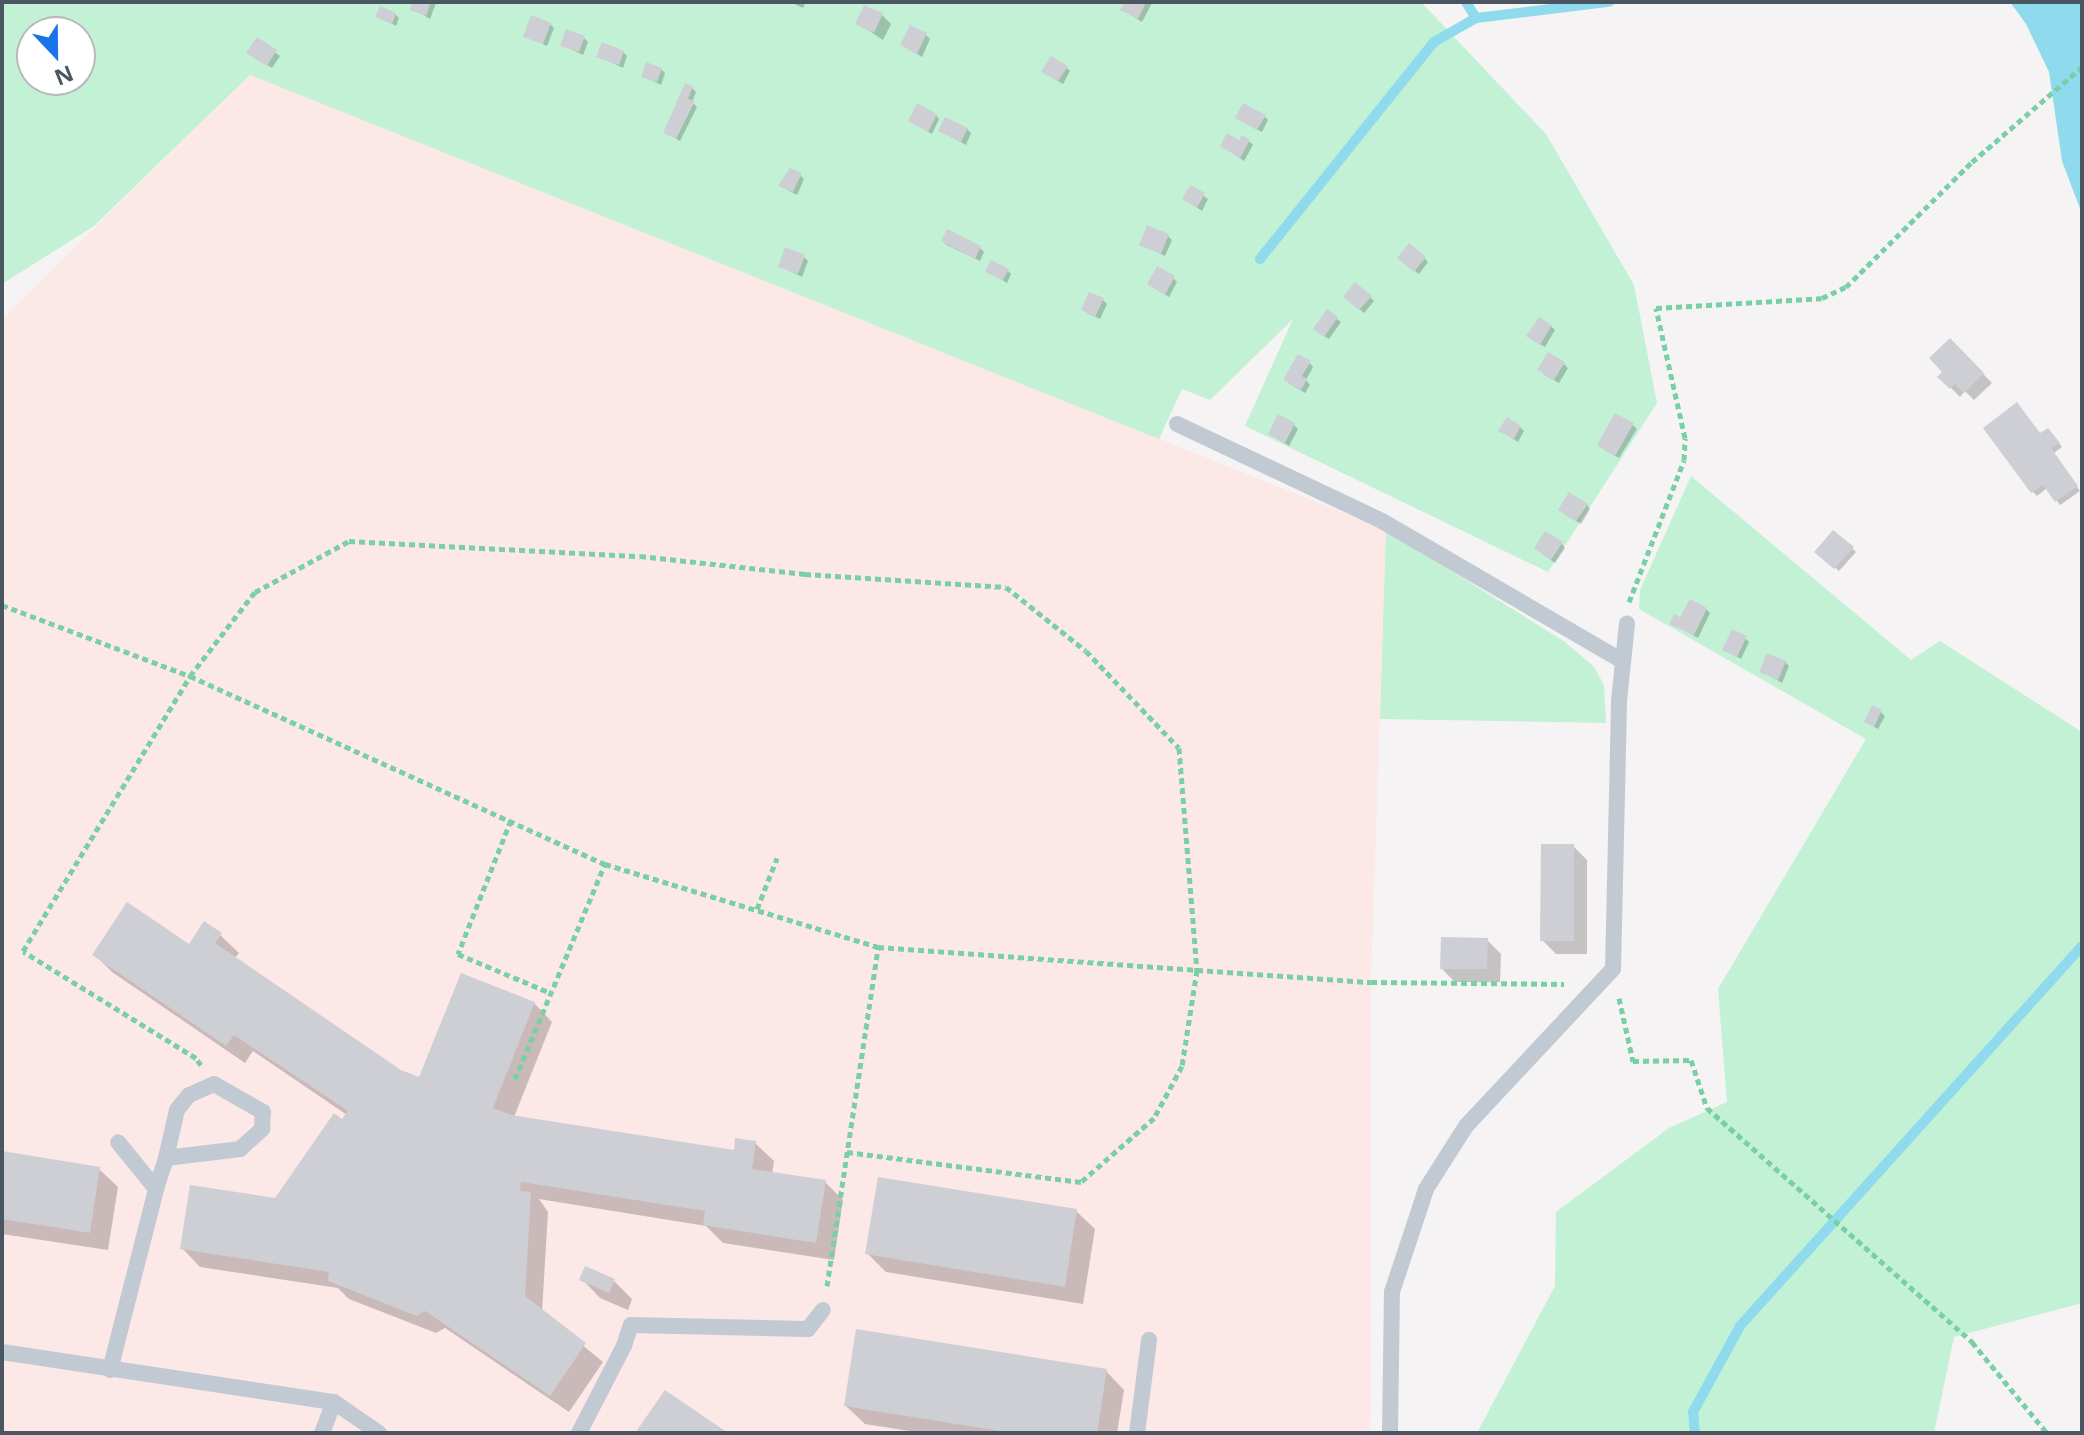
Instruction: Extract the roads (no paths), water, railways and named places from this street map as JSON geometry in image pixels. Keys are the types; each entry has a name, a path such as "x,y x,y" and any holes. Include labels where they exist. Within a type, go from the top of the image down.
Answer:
{"lane":[{"path":"1177,424 1382,521 1623,661"},
{"path":"1390,1433 1392,1292 1426,1189 1466,1126 1613,969 1623,661 1627,623"},
{"path":"110,1370 177,1110 189,1095 214,1084 263,1112 262,1129 240,1149 166,1158"},
{"path":"118,1142 156,1189"},
{"path":"579,1433 624,1346 631,1325 808,1329 823,1310"},
{"path":"1137,1433 1149,1340"},
{"path":"2,1352 334,1402 379,1433"},
{"path":"322,1433 334,1402"}],"water":[{"path":"2010,2 2082,2 2082,214 2062,161 2049,72 2026,24"}],"waterway":[{"path":"1466,2 1476,18 1609,2"},
{"path":"1260,259 1434,42 1476,18"},
{"path":"1695,1433 1693,1412 1740,1326 2082,946"}]}
